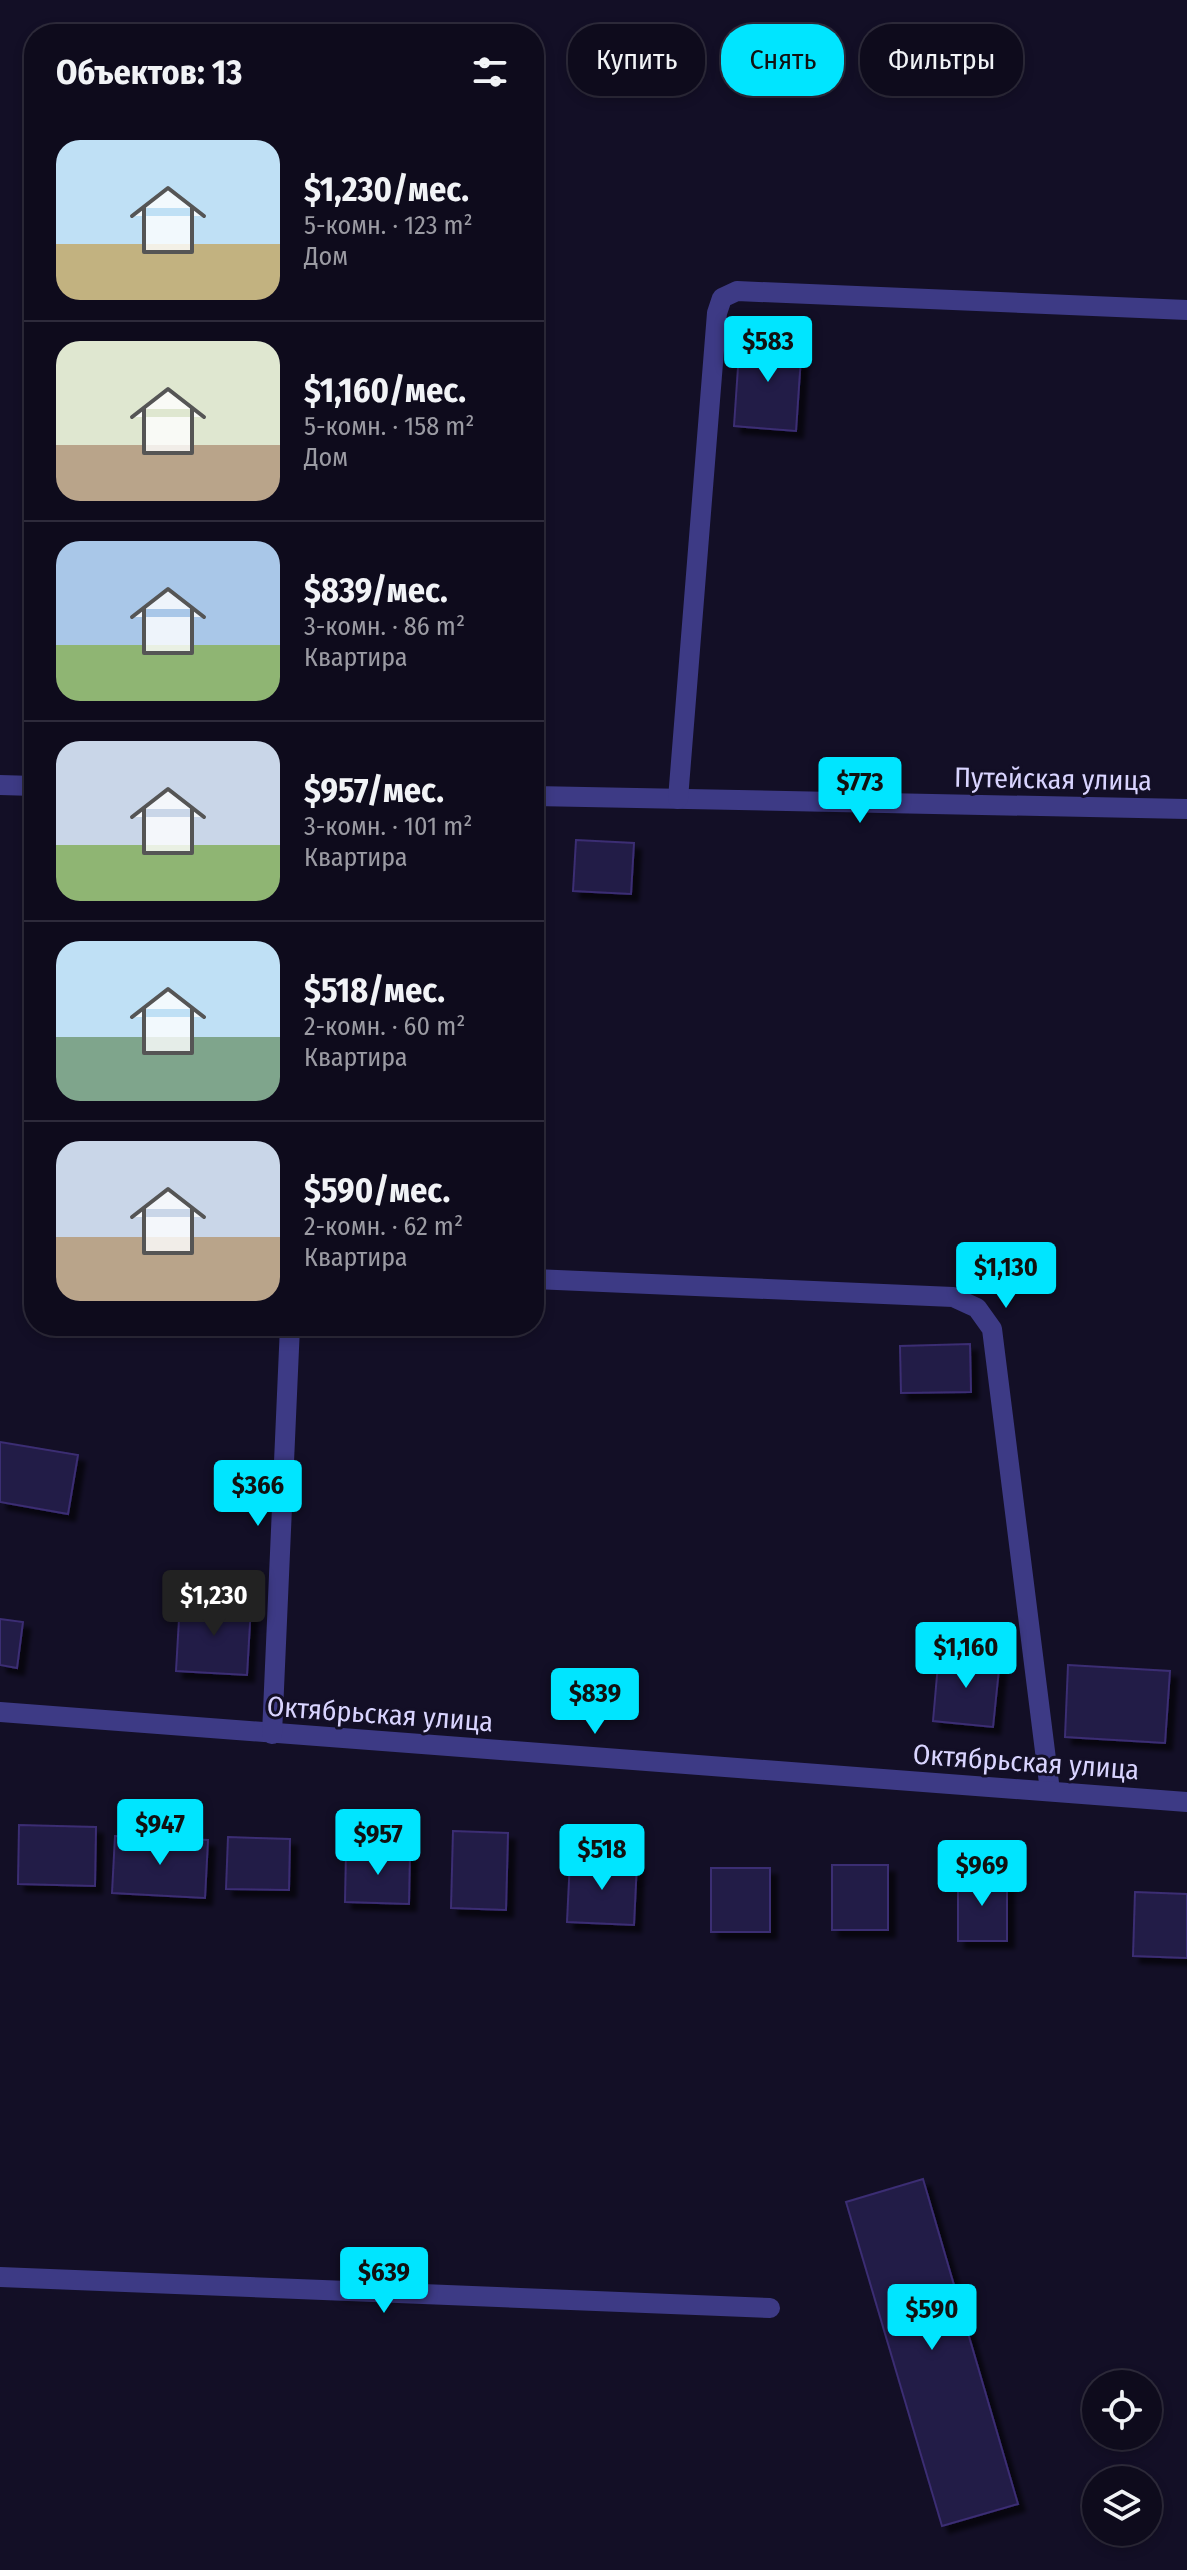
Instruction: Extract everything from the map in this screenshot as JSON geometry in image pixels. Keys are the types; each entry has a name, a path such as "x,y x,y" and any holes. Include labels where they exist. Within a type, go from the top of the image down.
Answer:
{"street":[{"path":"678,799 717,313 722,298 737,291 1187,310"},
{"path":"0,785 24,786"},
{"name":"Путейская улица","path":"544,796 1187,809"},
{"path":"544,1279 953,1297 977,1308 992,1329 1050,1791"},
{"path":"272,1734 290,1336"},
{"name":"Октябрьская улица","path":"0,1712 1187,1802"},
{"path":"0,2277 770,2308"}],"building":[{"path":"740,338 802,342 796,431 734,426"},
{"path":"576,840 634,843 631,894 573,891"},
{"path":"970,1344 971,1392 901,1393 900,1346"},
{"path":"0,1442 78,1455 68,1514 0,1502"},
{"path":"180,1602 251,1606 247,1675 176,1671"},
{"path":"0,1619 23,1622 17,1668 0,1665"},
{"path":"939,1653 1000,1659 993,1727 933,1721"},
{"path":"1068,1665 1170,1671 1165,1743 1065,1737"},
{"path":"19,1825 96,1827 95,1886 18,1884"},
{"path":"453,1831 508,1833 506,1910 451,1908"},
{"path":"115,1836 208,1840 205,1898 112,1893"},
{"path":"228,1837 290,1839 289,1890 226,1889"},
{"path":"346,1851 410,1852 409,1904 345,1902"},
{"path":"570,1860 637,1862 634,1925 567,1922"},
{"path":"832,1865 888,1865 888,1930 832,1930"},
{"path":"711,1868 770,1868 770,1932 711,1932"},
{"path":"958,1875 1007,1875 1007,1941 958,1941"},
{"path":"1135,1892 1187,1894 1187,1958 1133,1956"},
{"path":"923,2179 1018,2504 942,2526 846,2202"}]}
